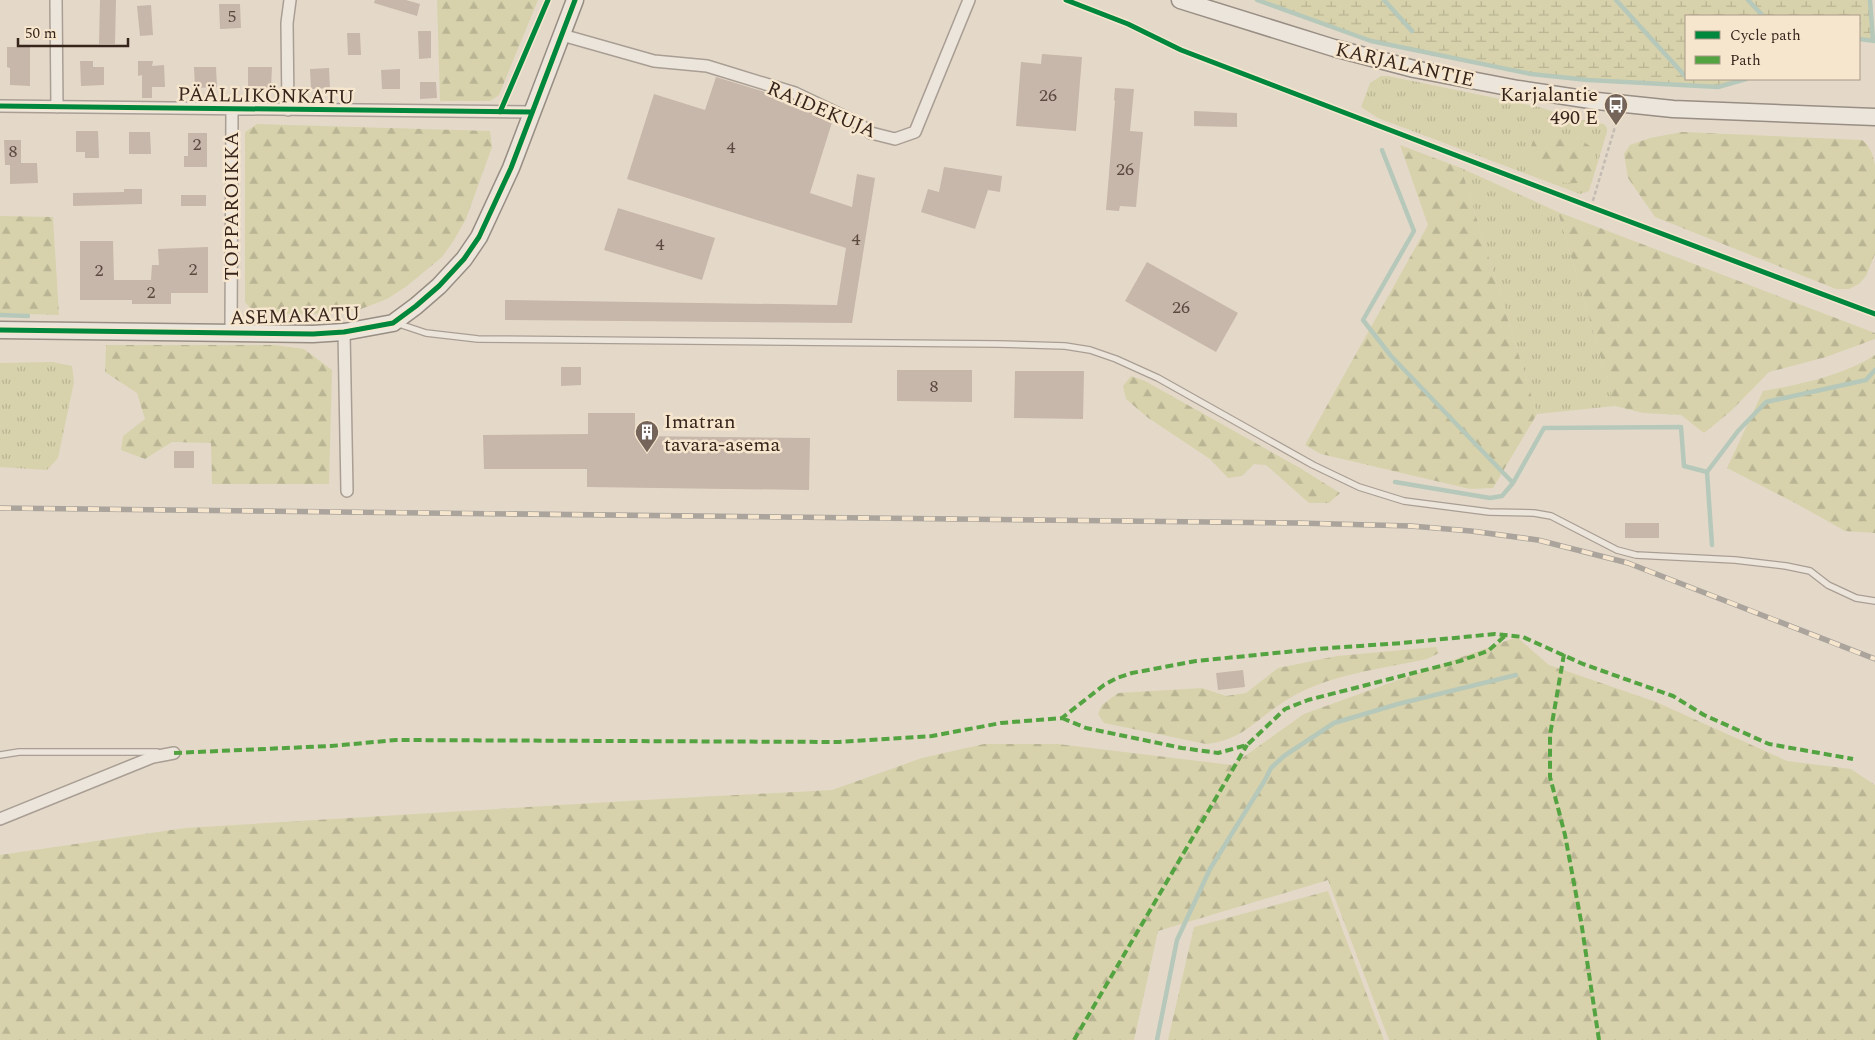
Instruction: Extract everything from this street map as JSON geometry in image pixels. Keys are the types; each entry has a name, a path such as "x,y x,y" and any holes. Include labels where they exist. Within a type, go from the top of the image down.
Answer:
{"street":[{"path":"56,0 57,107"},
{"path":"288,110 287,23 290,0"},
{"name":"ASEMAKATU","path":"0,330 313,334 344,332 393,323 440,286 464,260 479,237 511,168 575,0"},
{"name":"RAIDEKUJA","path":"562,35 654,61 707,66 795,93 856,122 871,133 895,139 915,132 969,0"},
{"name":"KARJALANTIE","path":"1180,0 1334,48 1414,69 1518,89 1673,109 1875,117"},
{"name":"PÄÄLLIKÖNKATU","path":"0,106 532,112"},
{"name":"TOPPAROIKKA","path":"231,333 232,109"},
{"path":"344,332 347,492"},
{"path":"0,819 153,756 174,752"}],"lane":[{"path":"393,323 426,333 478,338 998,344 1065,346 1090,350 1158,378 1313,466 1358,487 1404,501 1489,512 1534,513 1552,516 1600,543 1636,555 1735,560 1810,571 1828,585 1856,598 1875,601"},
{"path":"0,755 19,752 174,752"}],"path":[{"path":"1591,207 1616,126 1621,103"},
{"path":"1582,203 1600,210"}],"green space":[{"path":"437,0 538,0 499,95 490,101 440,101"},
{"path":"1257,0 1870,0 1873,40 1860,39 1860,15 1685,15 1685,80 1742,80 1718,87 1588,80 1531,74 1371,41"},
{"path":"1381,76 1539,107 1576,119 1604,124 1607,132 1589,191 1580,194 1378,118 1361,107 1370,83"},
{"path":"257,124 490,131 492,147 466,219 454,240 442,257 407,286 387,299 361,309 329,314 255,314 245,302 245,132"},
{"path":"1682,132 1862,140 1868,145 1875,166 1875,254 1866,276 1859,284 1849,289 1836,289 1655,217 1628,178 1624,154 1630,145 1650,138"},
{"path":"1545,137 1564,138 1588,145 1595,154 1596,160 1595,171 1592,176 1581,182 1566,183 1551,178 1539,170 1532,158 1531,146 1534,139"},
{"path":"1400,145 1461,168 1537,414 1493,488 1470,489 1321,454 1305,445 1428,225"},
{"path":"1461,168 1558,212 1615,406 1537,414"},
{"path":"1558,212 1875,333 1875,339 1826,357 1769,372 1731,411 1704,433 1681,415 1643,413 1615,406"},
{"path":"0,216 53,217 59,315 0,313"},
{"path":"106,345 275,345 304,349 332,370 329,484 212,484 211,443 172,442 145,459 121,450 123,436 145,419 137,393 105,372"},
{"path":"1875,355 1875,533 1845,531 1727,468 1763,391 1835,374"},
{"path":"53,362 72,366 74,382 58,458 47,470 0,467 0,363"},
{"path":"1131,376 1145,381 1300,468 1340,493 1329,503 1309,503 1266,465 1254,464 1242,476 1228,478 1210,459 1147,417 1126,399 1123,386"},
{"path":"1517,637 1549,665 1656,702 1787,761 1851,769 1875,785 1875,1040 1389,1040 1328,880 1158,931 1134,1040 0,1040 0,855 185,828 832,790 922,758 984,744 1058,744 1232,765 1304,714"},
{"path":"1436,647 1439,653 1427,659 1354,674 1308,689 1282,703 1247,729 1218,742 1206,744 1104,723 1098,714 1102,705 1118,693 1202,688 1226,696 1246,693 1278,668 1337,656"},
{"path":"1328,891 1384,1040 1168,1040 1194,927"}],"building":[{"path":"100,0 116,0 115,44 99,44"},
{"path":"375,0 406,0 420,4 417,16 374,3"},
{"path":"219,4 240,4 241,28 220,29"},
{"path":"151,5 153,35 140,36 137,6"},
{"path":"418,31 431,31 431,58 419,59"},
{"path":"347,33 360,33 361,55 348,55"},
{"path":"7,47 30,47 30,86 10,85 10,68 7,67"},
{"path":"1042,54 1082,57 1076,131 1016,126 1021,62 1041,64"},
{"path":"80,61 93,61 93,67 104,67 104,85 81,86"},
{"path":"138,61 153,61 152,66 164,65 165,87 152,87 152,98 142,98 142,75 138,76"},
{"path":"194,67 216,67 217,87 195,88"},
{"path":"248,67 272,67 271,89 248,88"},
{"path":"329,68 330,88 311,89 310,69"},
{"path":"400,69 400,89 382,89 381,70"},
{"path":"716,77 802,104 833,119 810,193 852,207 857,174 875,178 852,323 505,320 505,300 837,305 846,248 627,179 654,94 705,110"},
{"path":"420,82 436,82 437,98 420,99"},
{"path":"1115,88 1134,89 1130,131 1143,132 1136,207 1120,206 1119,211 1106,210"},
{"path":"1194,111 1237,113 1237,127 1194,126"},
{"path":"76,131 98,131 99,158 85,158 85,152 76,152"},
{"path":"129,132 150,132 151,154 129,154"},
{"path":"188,133 207,133 207,167 184,167 184,156 188,156"},
{"path":"4,140 21,140 21,163 37,163 38,183 10,184 10,165 5,165"},
{"path":"944,167 1002,176 1000,192 988,190 975,229 921,212 928,189 939,192"},
{"path":"124,189 142,189 142,204 73,206 73,193 124,192"},
{"path":"181,195 206,195 206,206 181,206"},
{"path":"618,208 715,238 702,280 604,250"},
{"path":"80,241 113,241 114,280 151,280 152,265 159,265 158,249 208,247 208,293 171,293 171,304 132,304 132,300 80,300"},
{"path":"1147,262 1238,313 1216,352 1125,301"},
{"path":"561,367 581,367 581,385 561,386"},
{"path":"897,370 972,370 972,402 897,401"},
{"path":"1015,371 1084,371 1083,419 1014,418"},
{"name":"Imatran tavara-asema","path":"588,413 635,413 635,436 810,438 809,490 587,487 587,469 484,469 483,435 588,434"},
{"path":"174,451 194,451 194,468 174,468"},
{"path":"1625,523 1659,523 1659,538 1625,538"},
{"path":"1243,670 1245,687 1218,690 1216,673"}],"waterway":[{"path":"1257,0 1371,41 1531,74 1588,80 1718,87 1742,80"},
{"path":"1384,0 1412,31"},
{"path":"1616,0 1685,76"},
{"path":"1748,0 1762,15"},
{"path":"1870,0 1873,40"},
{"path":"1860,39 1875,41"},
{"path":"1382,150 1414,231 1363,320 1391,356 1513,483"},
{"path":"0,315 28,316"},
{"path":"1712,545 1707,472 1738,431 1766,402 1866,380 1875,370"},
{"path":"1395,482 1490,498 1502,496 1513,483 1544,428 1681,427 1684,466 1707,472"},
{"path":"1157,1040 1177,940 1210,869 1271,768 1284,756 1334,723 1398,704 1516,675"}],"railway":[{"path":"0,508 1297,523 1411,526 1471,531 1538,540 1628,563 1875,659"}],"marked path":[{"path":"174,753 331,746 396,740 839,742 932,736 1001,723 1062,718 1104,685 1117,678 1132,673 1196,661 1495,634 1523,637 1583,664 1673,696 1704,715 1769,744 1853,759"},
{"path":"1062,718 1086,728 1182,748 1218,753 1247,745 1285,709 1308,700 1460,661 1488,651 1506,635"},
{"path":"1564,654 1550,735 1550,777 1565,835 1581,921 1599,1040"},
{"path":"1074,1040 1247,745"}],"cycle path":[{"path":"500,112 548,0"},
{"path":"0,330 313,334 344,332 393,323 439,286 464,259 479,237 511,168 575,0"},
{"path":"1066,0 1128,24 1181,50 1875,314"},
{"path":"0,106 532,112"}],"place":[{"name":"Karjalantie 490 E","path":"1616,126"},
{"name":"Imatran tavara-asema","path":"647,453"}]}
